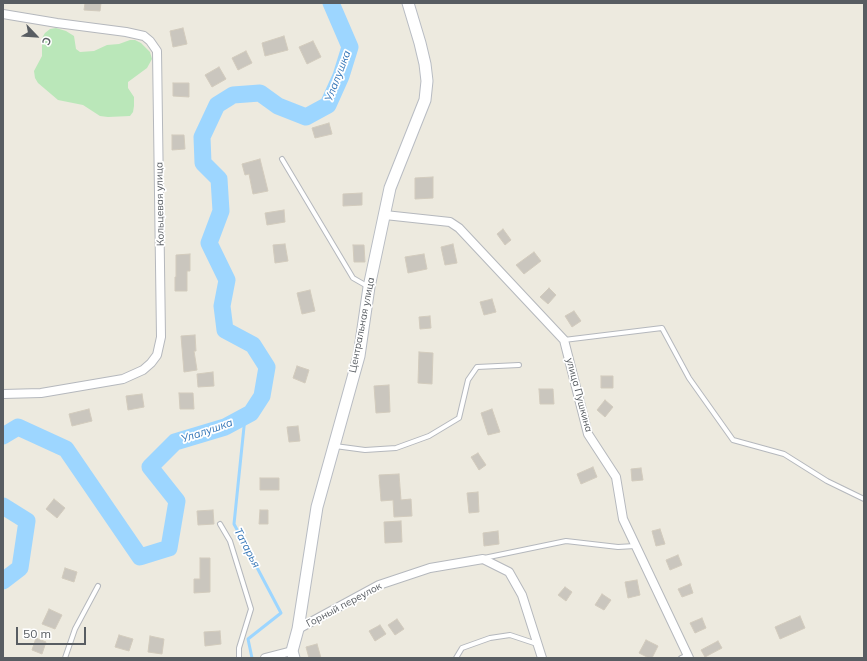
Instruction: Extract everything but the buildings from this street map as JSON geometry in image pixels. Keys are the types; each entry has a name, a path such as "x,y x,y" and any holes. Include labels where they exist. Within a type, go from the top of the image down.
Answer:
{"street":[{"name":"Центральная улица","path":"293,654 317,507 359,356 369,287 392,183 425,100 427,81 420,43 408,3"},
{"name":"Кольцевая улица","path":"3,14 144,36 150,41 157,51 161,336 157,355 151,364 143,370 123,379 41,393 3,394"},
{"name":"улица Пушкина","path":"385,215 450,222 459,228 564,340 588,434 616,477 623,519 686,657"},
{"name":"Горный переулок","path":"298,630 379,585 430,568 483,559"},
{"path":"483,559 509,572 522,595 542,658"},
{"path":"265,658 293,654"}],"lane":[{"path":"282,159 353,278 369,287"},
{"path":"564,340 662,328 689,378 733,440 784,454 827,481 864,499"},
{"path":"334,446 365,450 396,448 429,436 459,418 468,380 477,367 519,364"},
{"path":"220,524 230,541 251,609 240,648 239,658"},
{"path":"483,559 566,541 618,547 636,546"},
{"path":"66,658 75,628 98,586"},
{"path":"456,658 462,648 490,638 510,635 537,644"}],"green space":[{"path":"56,28 66,31 74,36 76,49 80,52 94,51 107,45 135,40 141,43 150,52 152,59 147,68 128,82 128,88 134,97 133,112 130,116 100,116 83,105 58,100 38,83 35,78 34,71 42,56 42,38 50,29"}],"waterway":[{"name":"Улалушка","path":"3,436 18,427 66,449 140,557 169,548 177,501 150,467 175,442 225,427 251,413 262,396 267,367 253,345 225,330 222,306 227,280 209,243 221,211 219,179 203,163 202,137 217,105 233,95 260,93 278,106 306,117 328,105 341,76 350,47 331,3"},
{"name":"Татарья","path":"245,417 234,524 281,613 248,639 252,658"},
{"name":"Улалушка","path":"3,506 27,521 20,568 3,581"}]}
